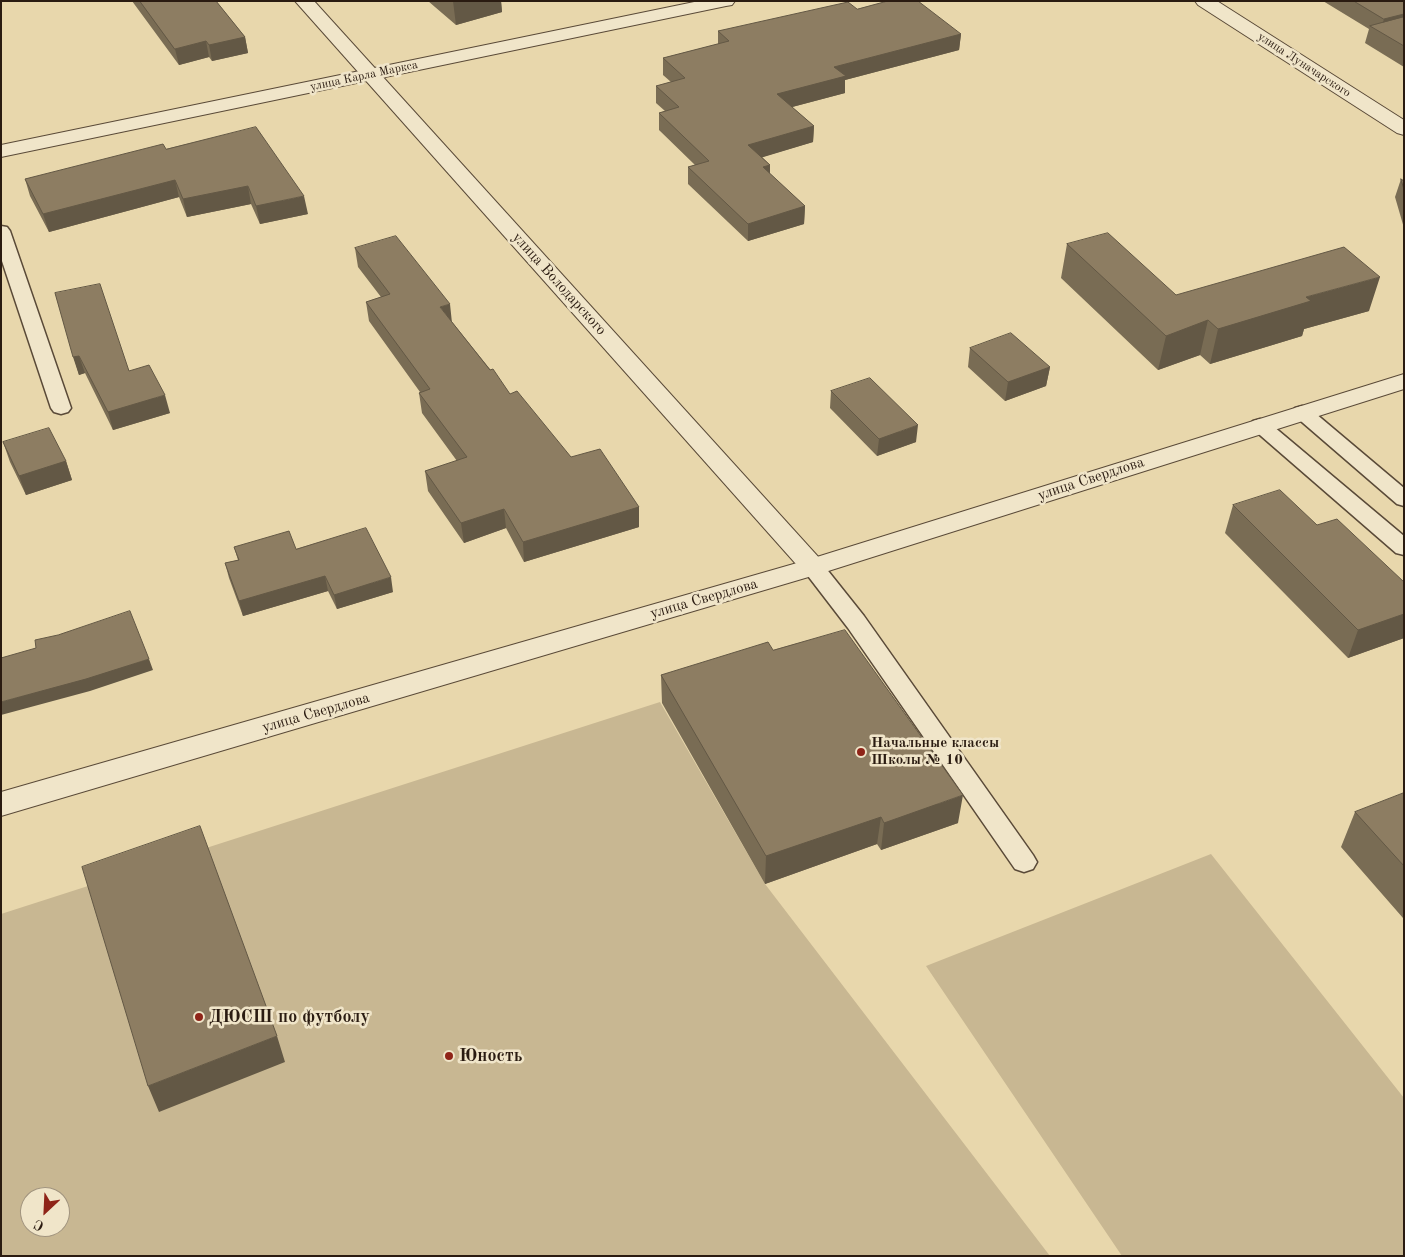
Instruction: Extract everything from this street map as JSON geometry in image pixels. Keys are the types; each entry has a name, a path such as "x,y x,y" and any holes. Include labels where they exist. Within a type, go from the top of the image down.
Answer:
{"street":[{"name":"улица Володарского","path":"304,1 372,74 814,567"},
{"name":"улица Карла Маркса","path":"1,151 726,1"},
{"name":"улица Луначарского","path":"1204,1 1404,129"},
{"name":"улица Свердлова","path":"1,804 814,567 1404,381"}],"lane":[{"path":"1,231 60,408"},
{"path":"1302,412 1404,499"},
{"path":"1260,425 1404,548"},
{"path":"814,567 856,622 1024,862"}],"shaded area":[{"name":"Юность","path":"660,702 765,884 1050,1256 1,1256 1,914"},
{"path":"1211,854 1404,1098 1404,1256 1122,1256 926,966"}],"building":[{"path":"140,1 216,1 245,37 209,45 206,41 175,49"},
{"path":"888,1 918,1 961,34 834,67 846,76 777,94 814,126 748,145 770,165 763,167 805,206 748,224 688,167 709,161 659,113 679,107 656,86 685,78 663,58 729,41 718,31 848,2 857,9"},
{"path":"1354,1 1404,1 1404,14 1384,19"},
{"path":"1404,17 1404,46 1370,26"},
{"path":"256,127 304,196 256,206 248,186 183,199 175,180 43,214 25,179 163,144 166,149"},
{"path":"1108,233 1176,295 1344,247 1380,277 1306,297 1311,301 1218,329 1208,320 1166,336 1067,244"},
{"path":"396,236 450,304 440,307 490,370 493,369 510,394 517,391 571,457 600,449 639,507 523,542 504,509 461,523 425,471 467,457 419,393 430,389 366,302 390,294 355,248"},
{"path":"100,284 129,371 149,365 165,395 108,412 79,356 73,357 55,293"},
{"path":"1011,333 1050,367 1008,382 970,348"},
{"path":"870,378 918,425 879,439 831,391"},
{"path":"49,428 66,461 19,476 3,442"},
{"path":"1280,490 1317,525 1337,519 1404,582 1404,614 1358,630 1233,505"},
{"path":"366,528 391,577 334,595 325,576 239,601 225,563 239,560 234,547 289,531 296,549"},
{"path":"130,611 149,659 86,679 1,702 1,658 36,648 35,640 58,635"},
{"path":"845,630 963,795 884,823 881,817 766,856 661,675 768,642 773,650"},
{"path":"1404,793 1404,866 1355,812"},
{"name":"ДЮСШ по футболу","path":"200,826 277,1036 148,1086 82,867"}],"place":[{"name":"Начальные классы Школы № 10","path":"861,752"},
{"name":"ДЮСШ по футболу","path":"199,1017"},
{"name":"Юность","path":"449,1056"}]}
